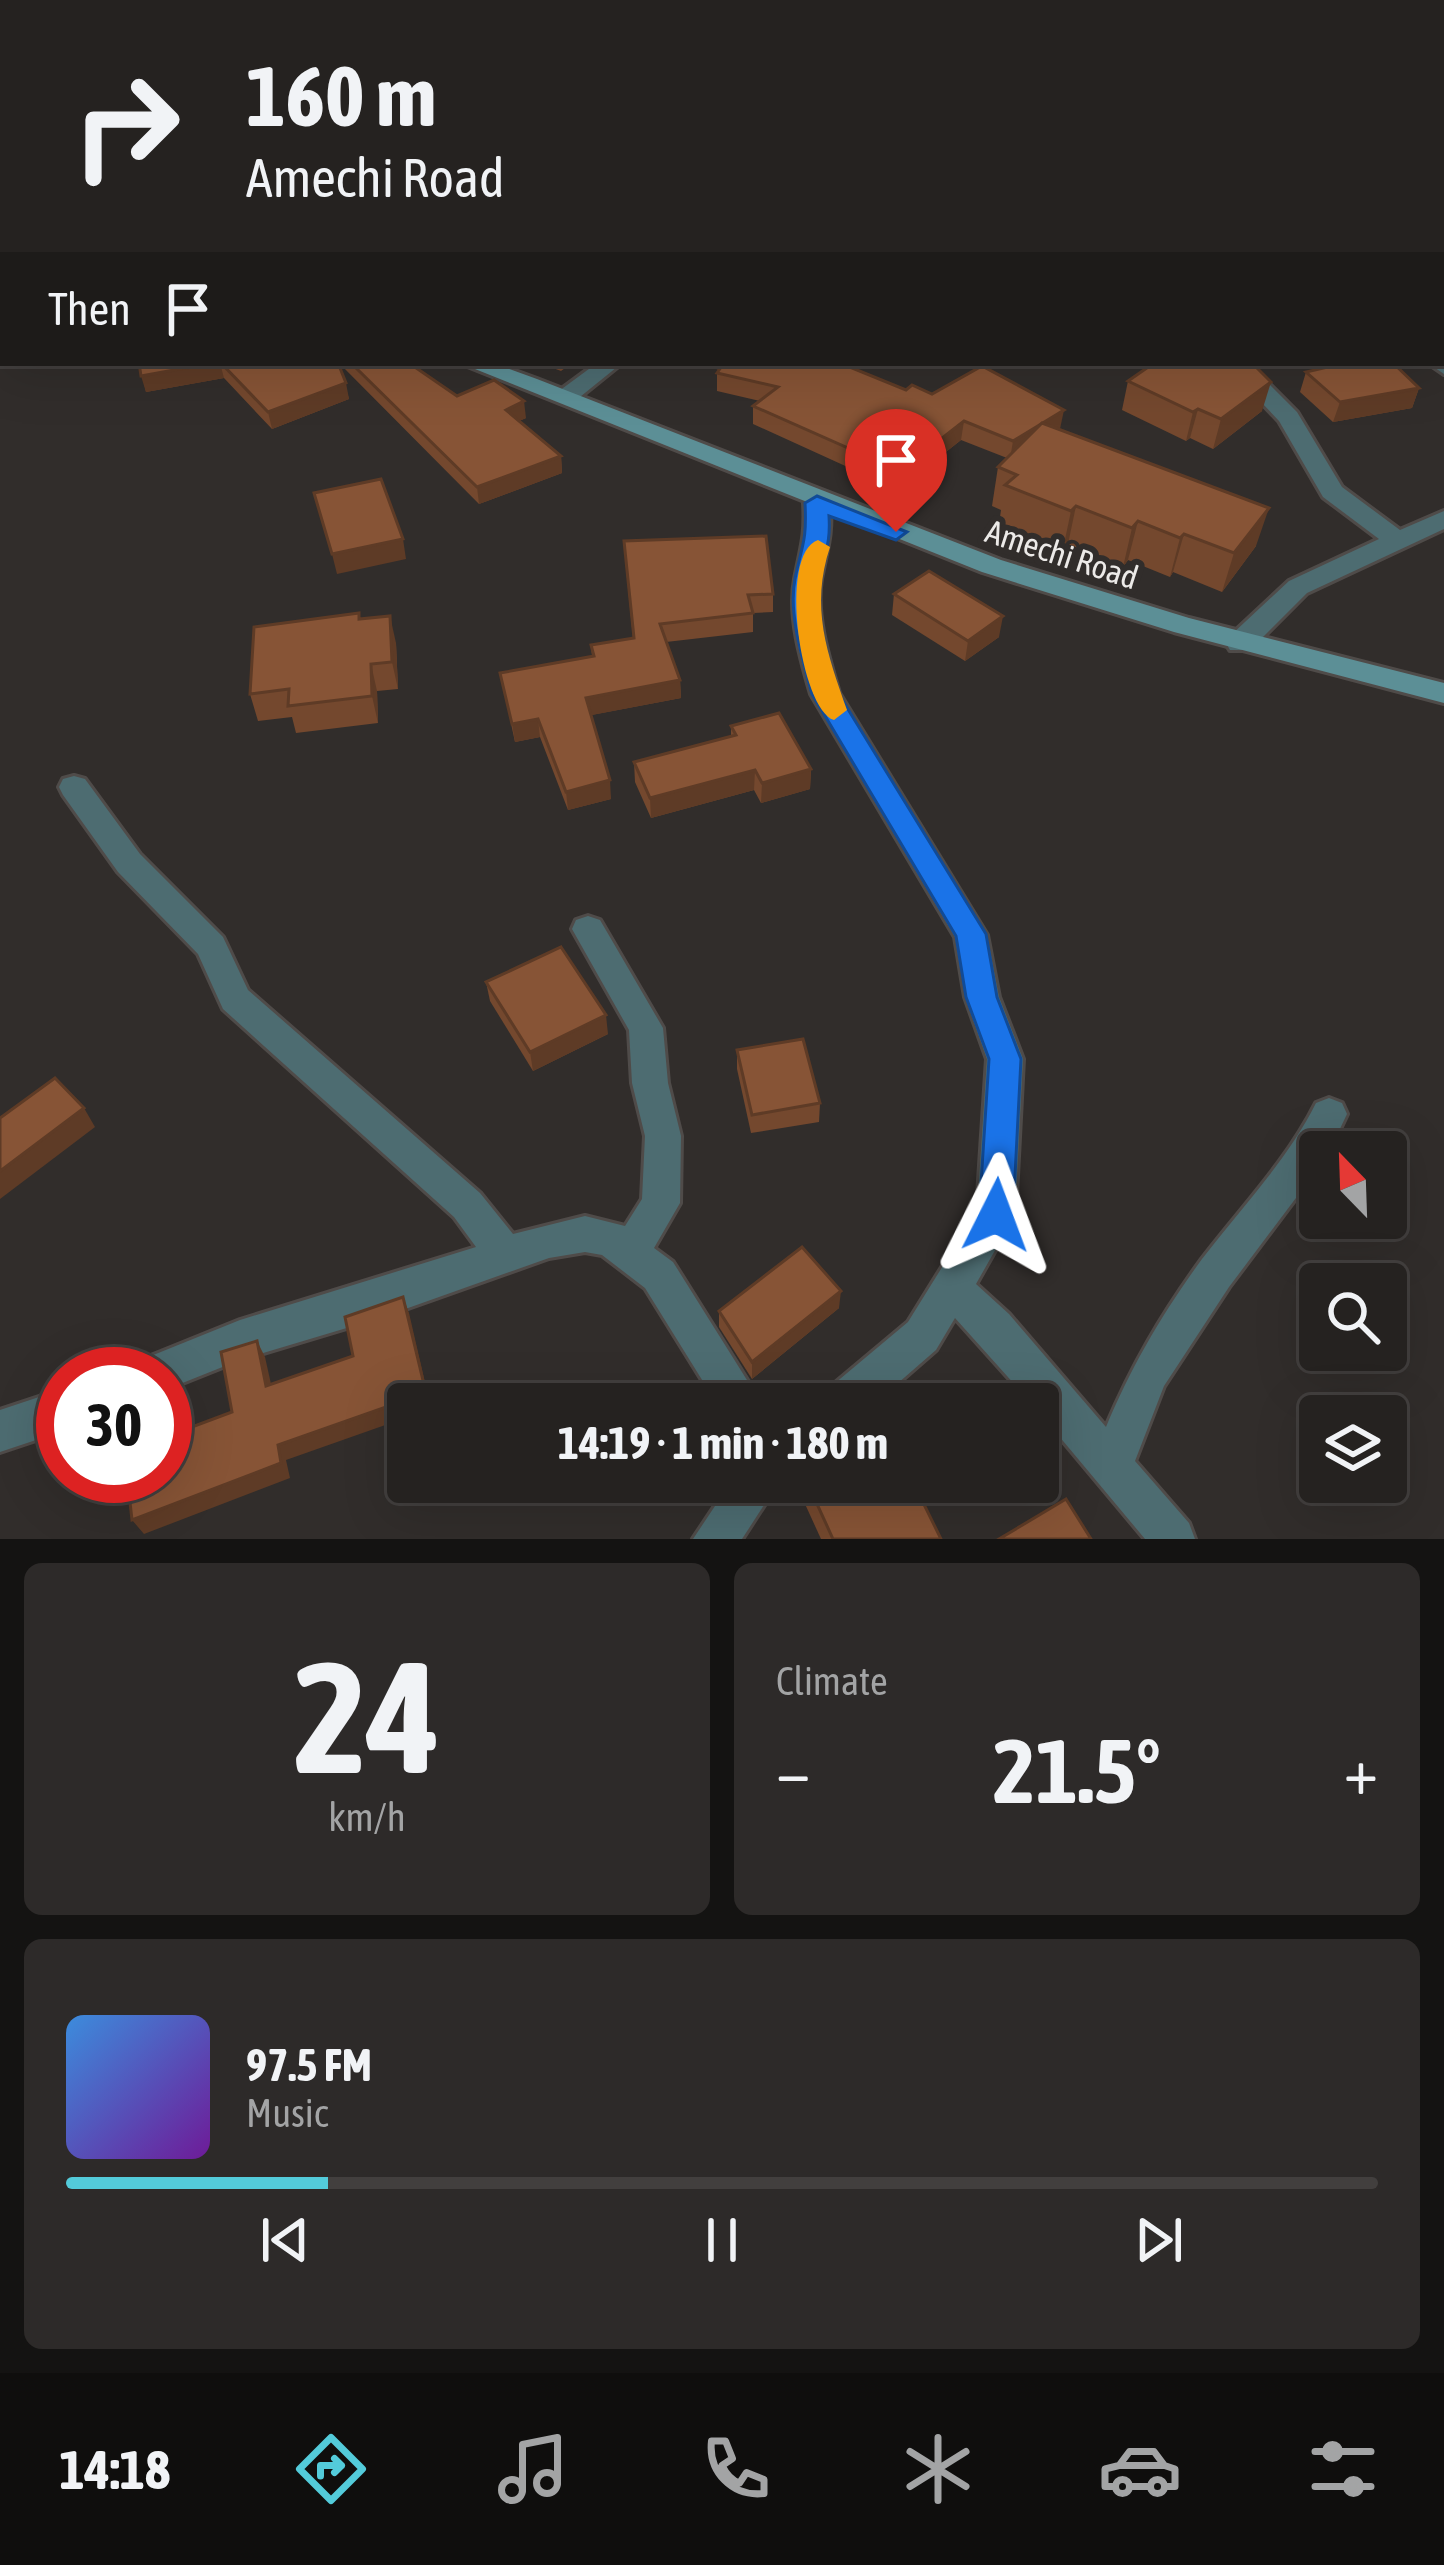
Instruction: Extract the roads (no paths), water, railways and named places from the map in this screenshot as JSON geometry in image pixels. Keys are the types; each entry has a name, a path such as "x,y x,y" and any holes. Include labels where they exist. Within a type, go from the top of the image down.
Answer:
{"main road":[{"name":"Amechi Road","path":"480,366 567,396 817,503 1059,588 1240,643 1444,693"}],"street":[{"path":"567,396 607,366"},
{"path":"1238,366 1289,417 1333,492 1396,539"},
{"path":"817,503 819,545 806,582 813,651 825,694 971,934 982,997 1005,1059 996,1215 922,1336 867,1383"},
{"path":"1240,643 1298,587 1444,519"},
{"path":"74,787 129,863 211,946 235,999 268,1034 347,1095 467,1204 505,1255"},
{"path":"588,929 646,1028 650,1083 663,1136 662,1202 631,1251"},
{"path":"1111,1467 1149,1373 1227,1257 1314,1145 1329,1114"},
{"path":"192,1359 549,1240 585,1234 611,1239 631,1251 670,1290 728,1383"},
{"path":"950,1288 995,1328 1173,1539"},
{"path":"0,1431 36,1419"},
{"path":"715,1539 742,1503"}]}
